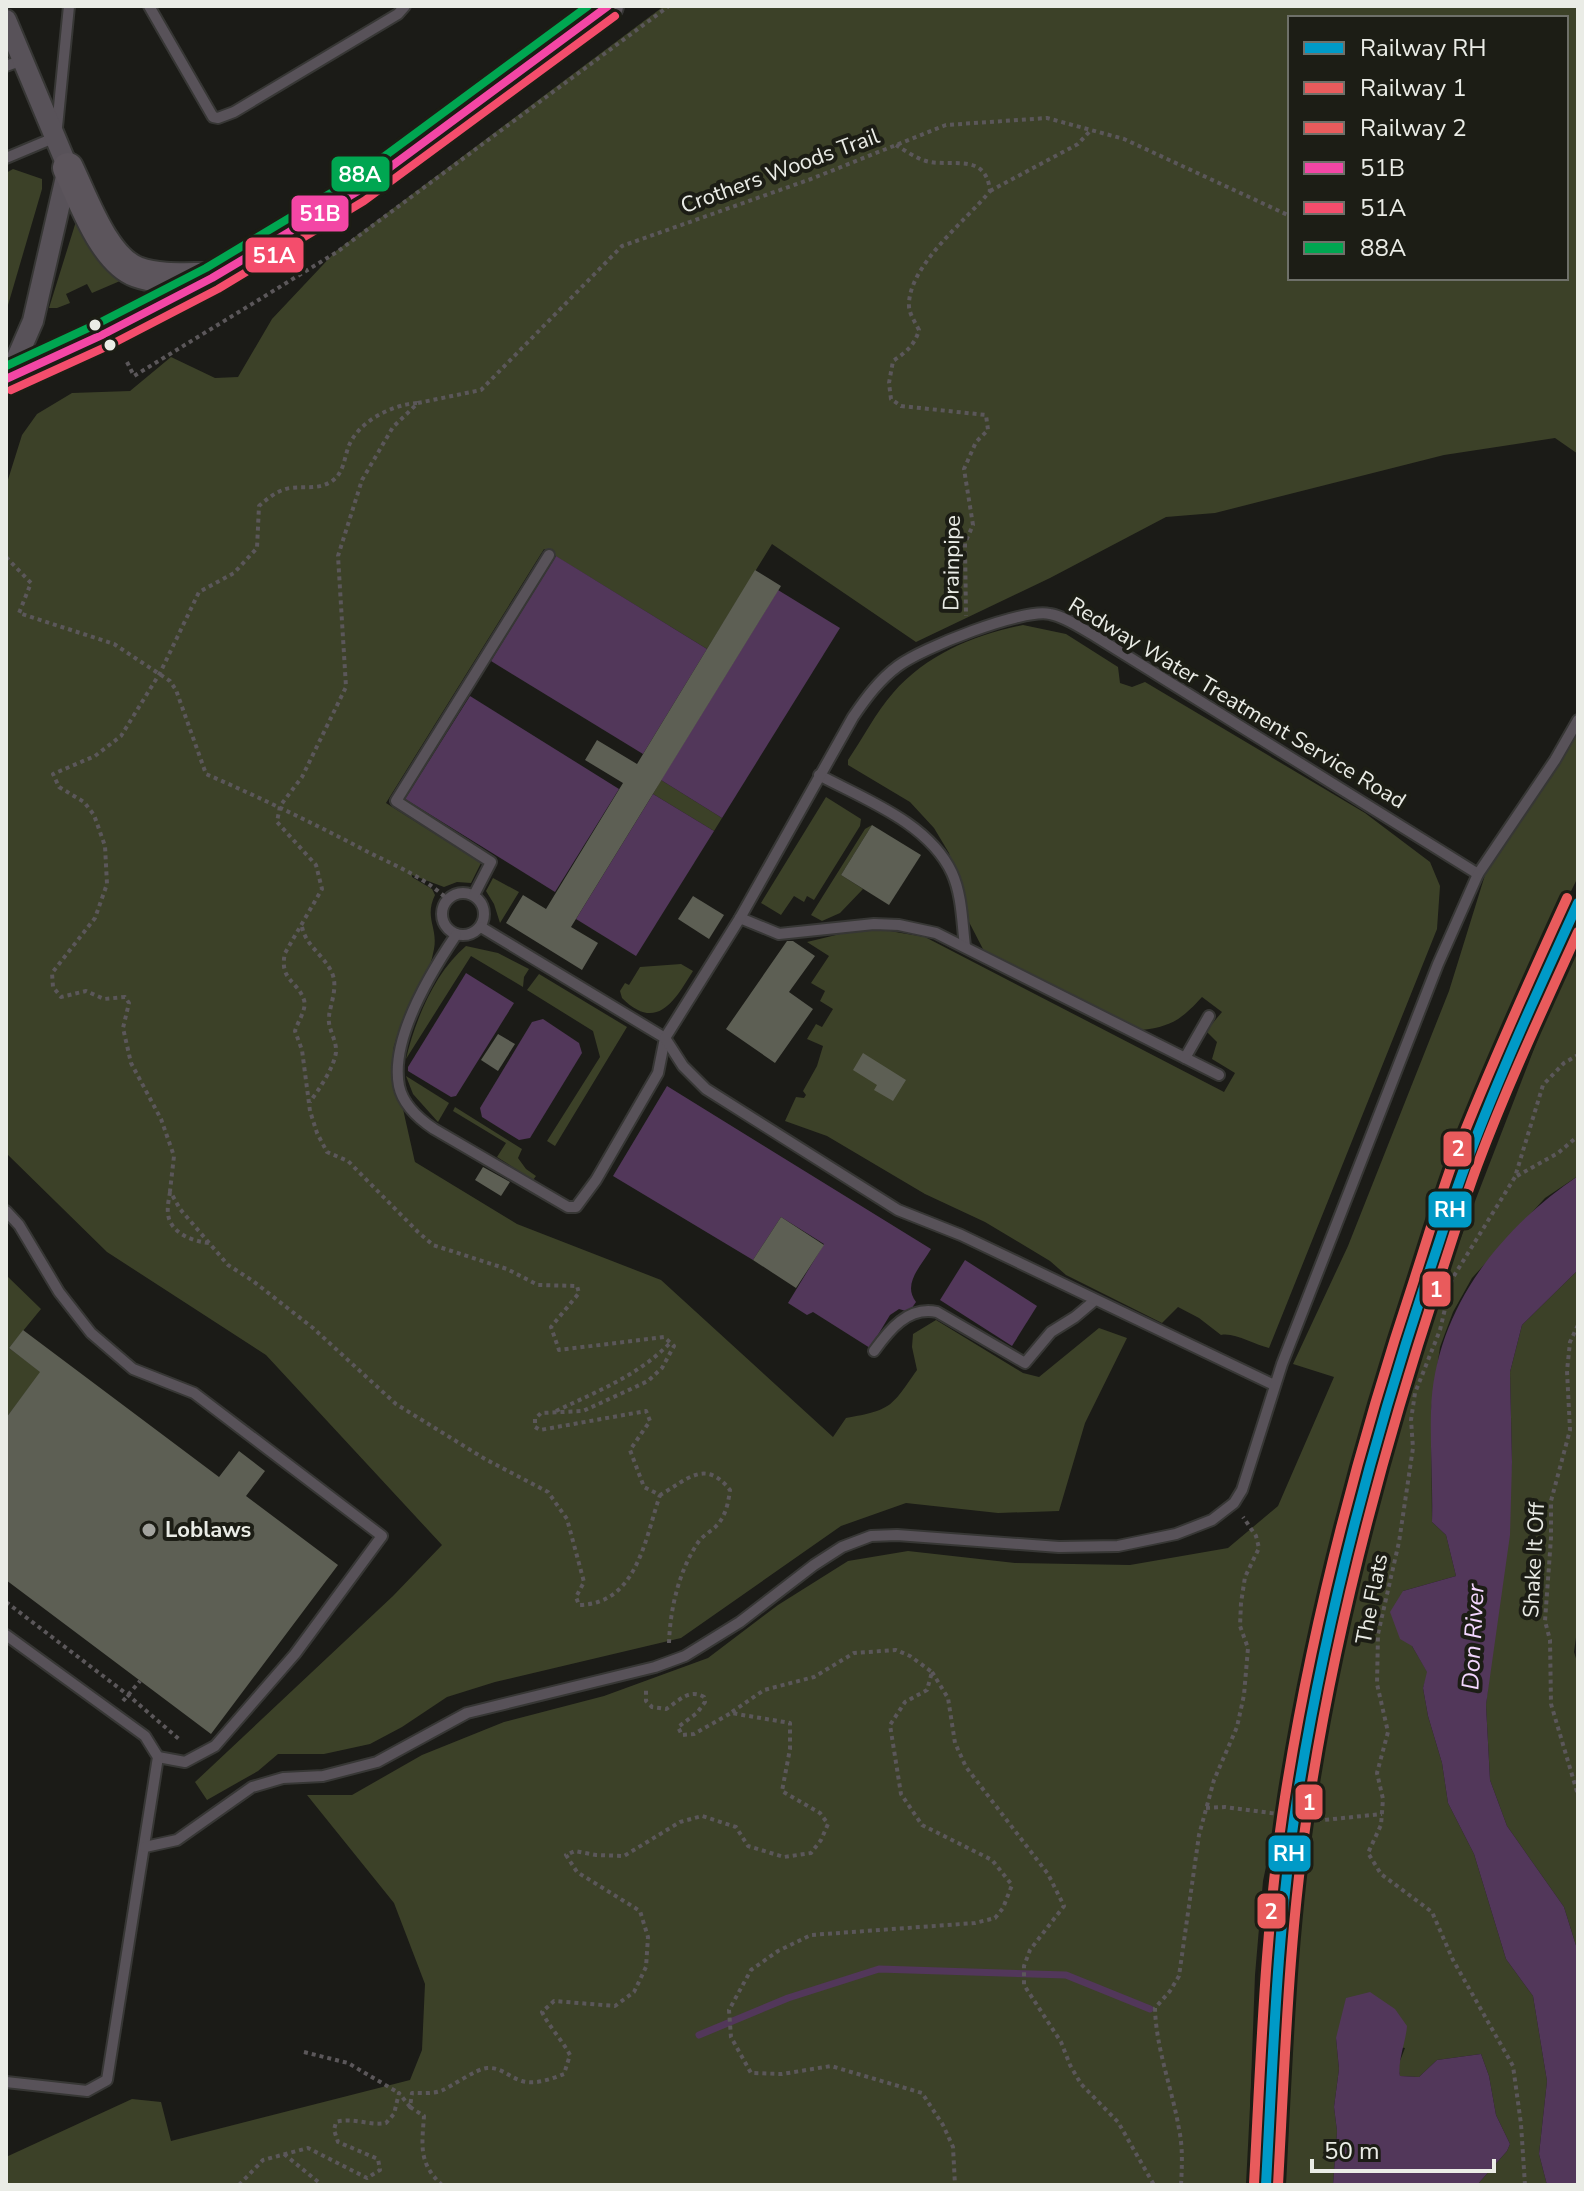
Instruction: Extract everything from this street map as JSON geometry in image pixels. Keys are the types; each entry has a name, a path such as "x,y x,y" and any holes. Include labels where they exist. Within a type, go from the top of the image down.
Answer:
{"main road":[{"path":"7,379 104,334 212,278 358,191 608,6"},
{"path":"68,168 117,260 134,271 157,277 212,278"}],"street":[{"path":"6,20 15,63 56,137 68,168 33,321 7,379"}],"lane":[{"path":"6,158 56,137 69,6"},
{"path":"149,6 213,117 219,118 231,114 357,39 398,14 405,6"},
{"path":"474,895 491,862 396,801 549,555"},
{"name":"Redway Water Treatment Service Road","path":"456,935 442,955 402,1041 399,1087 407,1104 426,1124 568,1207 576,1207 658,1073 665,1038 740,918 853,717 879,683 916,654 1022,615 1044,613 1060,617 1095,636 1478,874"},
{"path":"145,1847 177,1840 252,1787 283,1778 323,1776 377,1762 467,1713 685,1656 740,1622 814,1565 842,1547 871,1536 897,1535 1059,1547 1118,1546 1176,1534 1212,1520 1234,1503 1242,1490 1274,1385 1438,964 1478,874 1555,760 1578,720"},
{"path":"819,775 900,819 939,852 957,888 965,946"},
{"path":"460,893 474,895 480,900 485,913 481,927 470,935 456,935 450,931 442,920 448,900 460,893"},
{"path":"740,918 767,931 782,934 863,924 899,925 936,933 1219,1075"},
{"path":"481,927 665,1038 683,1066 706,1089 898,1210 961,1235 1274,1385"},
{"path":"1185,1058 1209,1016"},
{"path":"6,1211 19,1225 59,1292 91,1333 133,1369 194,1393 382,1536 295,1654 215,1746 185,1762 158,1757"},
{"path":"874,1351 893,1325 926,1310 937,1312 1025,1363 1051,1332 1094,1301"},
{"path":"6,1635 145,1736 158,1757 107,2080 87,2091 6,2082"}],"path":[{"path":"127,362 134,376 222,319 337,252 669,6"},
{"name":"Crothers Woods Trail","path":"160,673 199,592 234,573 257,548 259,506 288,488 316,487 333,481 341,472 355,435 382,412 403,404 481,390 621,246 811,179 949,125 1044,118 1124,139 1288,215"},
{"name":"Drainpipe","path":"968,634 965,543 973,525 964,469 976,442 988,430 986,415 914,410 901,406 891,399 889,383 893,361 906,352 916,339 919,330 909,303 918,278 934,251 990,191 1078,144 1091,130"},
{"path":"896,145 931,162 946,161 979,167 988,178 990,191"},
{"path":"418,403 393,427 362,480 338,556 346,687 302,777 280,806 277,822 316,865 322,889 282,963 285,973 304,1000 304,1009 295,1031 302,1050 310,1102 317,1133 327,1152 348,1161 433,1245 507,1269 538,1285 577,1286 579,1293 551,1327 559,1350 628,1343 654,1337 664,1337 674,1346 662,1368 648,1381 583,1411 541,1413 535,1419 535,1427 540,1430 646,1411 650,1421 630,1450 644,1487 660,1495"},
{"path":"6,557 31,583 19,613 114,644 160,673 176,690 206,774 280,806 434,886 448,900"},
{"path":"160,673 121,736 95,756 53,774 59,787 84,802 94,815 105,846 107,884 95,918 52,973 53,987 61,997 86,991 104,999 125,997 129,1003 123,1028 131,1063 161,1119 174,1156 167,1213 178,1231 188,1238 210,1243"},
{"path":"302,924 304,938 325,961 334,977 328,1019 336,1051 324,1080 310,1102"},
{"name":"The Flats","path":"1525,2185 1513,2066 1453,1960 1432,1912 1381,1874 1368,1853 1381,1825 1383,1799 1377,1773 1388,1732 1377,1684 1378,1634 1399,1542 1413,1448 1411,1420 1415,1393 1440,1330 1452,1279 1515,1177 1543,1085 1564,1063 1578,1055"},
{"path":"1515,1177 1558,1153 1578,1136"},
{"path":"170,1191 180,1209 228,1265 313,1328 396,1404 485,1459 548,1492 567,1519 578,1556 584,1582 576,1597 579,1605 604,1601 632,1577 660,1495 694,1475 706,1472 720,1477 730,1490 728,1507 717,1526 699,1540 678,1585 670,1620 668,1662"},
{"name":"Shake It Off","path":"1578,1325 1570,1342 1567,1371 1570,1430 1551,1501 1545,1621 1550,1640 1551,1704 1578,1795"},
{"path":"554,1412 655,1358 670,1343"},
{"path":"1181,2185 1179,2129 1163,2064 1155,2008 1179,1976 1199,1835 1214,1780 1237,1727 1244,1695 1248,1648 1240,1626 1241,1603 1245,1577 1259,1548 1256,1536 1234,1503"},
{"path":"6,1602 128,1695 180,1740"},
{"path":"640,1670 647,1683 646,1701 652,1707 666,1709 687,1694 704,1697 705,1702 697,1713 678,1727 682,1735 694,1734 764,1690 814,1677 854,1653 896,1650 932,1672 948,1698 955,1743 966,1767 1048,1874 1064,1906 1030,1950 1024,1966 1024,1985 1061,2042 1081,2084 1118,2122 1154,2185"},
{"path":"932,1672 927,1690 905,1702 890,1725 901,1794 922,1825 992,1860 1012,1885 1003,1908 995,1918 975,1923 811,1935 778,1951 751,1970 729,2010 731,2037 751,2073 782,2074 831,2066 922,2093 953,2147 955,2185"},
{"path":"114,1712 140,1681"},
{"path":"410,2107 412,2093 442,2091 484,2068 500,2069 523,2082 548,2081 564,2074 570,2055 542,2012 554,2001 615,2006 634,1992 646,1967 648,1937 640,1911 577,1872 566,1855 575,1851 624,1856 680,1822 702,1816 736,1827 748,1846 784,1857 811,1853 828,1824 820,1813 782,1791 790,1749 790,1723 731,1713"},
{"path":"1206,1808 1225,1807 1324,1820 1382,1814"},
{"path":"304,2052 348,2063 399,2093 410,2107 424,2116 421,2150 433,2177 442,2185"},
{"path":"239,2185 263,2160 308,2148 367,2178 380,2170 378,2159 338,2142 334,2130 336,2122 346,2119 374,2125 386,2123 394,2114 399,2093"},
{"path":"283,2153 322,2185"}],"green space":[{"path":"664,6 1578,6 1578,454 1555,438 1444,455 1215,513 1166,517 1050,578 916,642 772,544 707,649 544,549 386,803 481,863 471,883 457,882 444,887 412,875 432,889 435,895 431,910 435,941 431,962 394,1046 398,1083 415,1162 517,1224 661,1280 833,1437 846,1418 882,1409 895,1399 917,1370 912,1347 913,1334 936,1320 1023,1373 1039,1377 1099,1328 1127,1338 1085,1423 1059,1511 998,1513 906,1503 841,1526 681,1638 495,1682 447,1697 370,1744 324,1754 278,1754 258,1771 207,1800 195,1782 393,1596 442,1545 266,1355 107,1252 6,1153 6,486 22,435 37,414 72,393 130,391 171,357 215,378 238,377 272,319 336,251"},
{"path":"13,169 42,179 42,189 6,312 6,173"},
{"path":"78,215 124,275 120,281 92,293 87,284 66,294 70,303 49,308"},
{"path":"1023,625 1066,634 1118,667 1120,683 1132,687 1145,682 1365,813 1430,862 1440,886 1437,929 1269,1348 1238,1337 1221,1335 1178,1307 1162,1323 1066,1275 1050,1261 985,1222 925,1194 827,1136 785,1121 796,1097 804,1098 806,1095 803,1091 817,1066 823,1046 807,1039 816,1024 822,1027 833,1009 820,1001 825,991 811,983 829,956 807,942 878,929 925,937 1224,1092 1235,1073 1212,1059 1217,1042 1206,1031 1222,1012 1202,997 1175,1021 1141,1030 984,951 969,922 949,853 934,828 910,802 848,765 848,760 887,700 921,667 969,641"},
{"path":"1578,717 1578,877 1529,976 1486,1079 1353,1459 1320,1605 1263,1881 1255,1975 1250,2110 1251,2185 6,2185 6,2157 132,2099 161,2102 171,2141 410,2080 422,2050 425,1984 394,1903 307,1795 352,1795 422,1755 504,1722 604,1696 708,1658 778,1605 848,1561 908,1551 1015,1563 1130,1565 1228,1548 1278,1506 1334,1377 1293,1364 1348,1246 1449,991 1485,875"},
{"path":"661,780 722,818 714,831 653,794"},
{"path":"826,797 861,819 860,826 814,900 807,896 804,902 794,896 781,915 761,903"},
{"path":"872,825 841,875 863,889 840,913 822,921 811,915 865,829"},
{"path":"493,878 519,892 500,923 486,891"},
{"path":"1578,945 1578,1176 1545,1198 1472,1278 1453,1312 1440,1347 1431,1410 1432,1522 1446,1535 1456,1576 1403,1591 1412,1646 1428,1673 1423,1688 1442,1763 1448,1803 1474,1854 1506,1959 1533,1996 1547,2081 1539,2154 1547,2185 1477,2185 1510,2144 1496,2115 1489,2076 1481,2054 1437,2060 1419,2077 1400,2076 1398,2066 1405,2048 1336,2038 1339,2069 1334,2107 1337,2131 1333,2185 1278,2185 1294,1935 1326,1711 1367,1507 1416,1334 1460,1240 1556,992"},
{"path":"466,946 498,953 529,969 523,987 471,956 406,1059 428,998 445,969"},
{"path":"681,964 693,971 672,1002 664,1008 645,1013 622,998 620,991 625,983 629,985 640,967"},
{"path":"539,974 627,1027 555,1146 547,1141 600,1057 593,1031 527,990"},
{"path":"406,1076 449,1103 438,1122 413,1094"},
{"path":"455,1107 522,1149 518,1158 536,1176 533,1180 497,1157 506,1143 453,1111"},
{"path":"1578,1270 1578,1623 1574,1652 1578,1665 1578,1952 1564,1907 1507,1826 1490,1780 1486,1705 1512,1462 1510,1372 1522,1325"},
{"path":"6,1275 41,1309 9,1348 41,1372 6,1418"}],"water":[{"path":"556,556 707,649 643,754 491,661"},
{"path":"778,590 840,628 722,818 661,780"},
{"path":"470,696 619,789 555,892 405,799"},
{"path":"653,794 714,831 636,956 576,919"},
{"path":"466,973 514,1003 456,1096 451,1097 408,1071 408,1067"},
{"path":"543,1019 579,1043 582,1053 530,1138 519,1140 482,1117 480,1108 532,1022"},
{"path":"667,1086 931,1249 912,1282 912,1295 916,1302 909,1312 899,1309 890,1315 870,1348 813,1312 807,1315 788,1303 824,1244 781,1217 753,1260 613,1176"},
{"name":"Don River","path":"1578,1176 1578,1270 1522,1325 1510,1372 1510,1535 1486,1705 1490,1780 1507,1826 1564,1907 1578,1952 1578,2185 1547,2185 1539,2154 1547,2081 1533,1996 1506,1959 1474,1854 1448,1803 1442,1763 1423,1688 1427,1672 1412,1646 1400,1639 1390,1612 1403,1591 1456,1576 1446,1535 1432,1522 1431,1411 1435,1375 1444,1340 1458,1307 1497,1248 1549,1198"},
{"path":"965,1260 1037,1306 1012,1346 940,1300"},
{"path":"1370,1992 1395,2009 1407,2026 1400,2076 1419,2077 1437,2060 1481,2054 1489,2076 1496,2115 1510,2144 1477,2185 1333,2185 1337,2131 1334,2107 1339,2069 1336,2038 1346,1998"}],"building":[{"path":"755,570 781,586 571,927 598,943 582,970 506,923 523,895 546,909 623,783 585,760 597,740 637,764"},
{"path":"872,825 921,855 889,905 841,875"},
{"path":"693,896 724,915 709,939 678,919"},
{"path":"787,941 793,941 815,956 789,992 813,1009 775,1063 726,1029"},
{"path":"498,1034 515,1044 498,1071 481,1060"},
{"path":"863,1053 906,1080 893,1101 874,1090 877,1085 853,1070"},
{"path":"483,1167 510,1182 501,1196 475,1180"},
{"path":"781,1217 824,1245 796,1288 753,1260"},
{"name":"Loblaws","path":"23,1330 219,1477 239,1451 265,1471 246,1496 338,1565 211,1734 6,1580 6,1418 40,1372 9,1348"}],"waterway":[{"path":"699,2035 788,1998 879,1969 1066,1975 1150,2009"}],"rail line":[{"name":"2","path":"1254,2184 1265,1990 1278,1845 1296,1731 1323,1599 1375,1405 1450,1171 1495,1059 1567,898"},
{"name":"RH","path":"1266,2185 1277,1992 1290,1847 1308,1733 1335,1602 1368,1473 1406,1345 1462,1176 1506,1063 1578,903"},
{"name":"1","path":"1278,2185 1289,1993 1302,1850 1320,1736 1347,1605 1398,1411 1467,1195 1513,1077 1578,932"}],"transit line":[{"name":"88A","path":"6,366 206,268 351,181 588,6"},
{"name":"51B","path":"6,379 104,334 212,278 358,191 608,6"},
{"name":"51A","path":"11,390 110,345 218,289 364,201 615,16"}],"place":[{"name":"Loblaws","path":"149,1530"}]}
